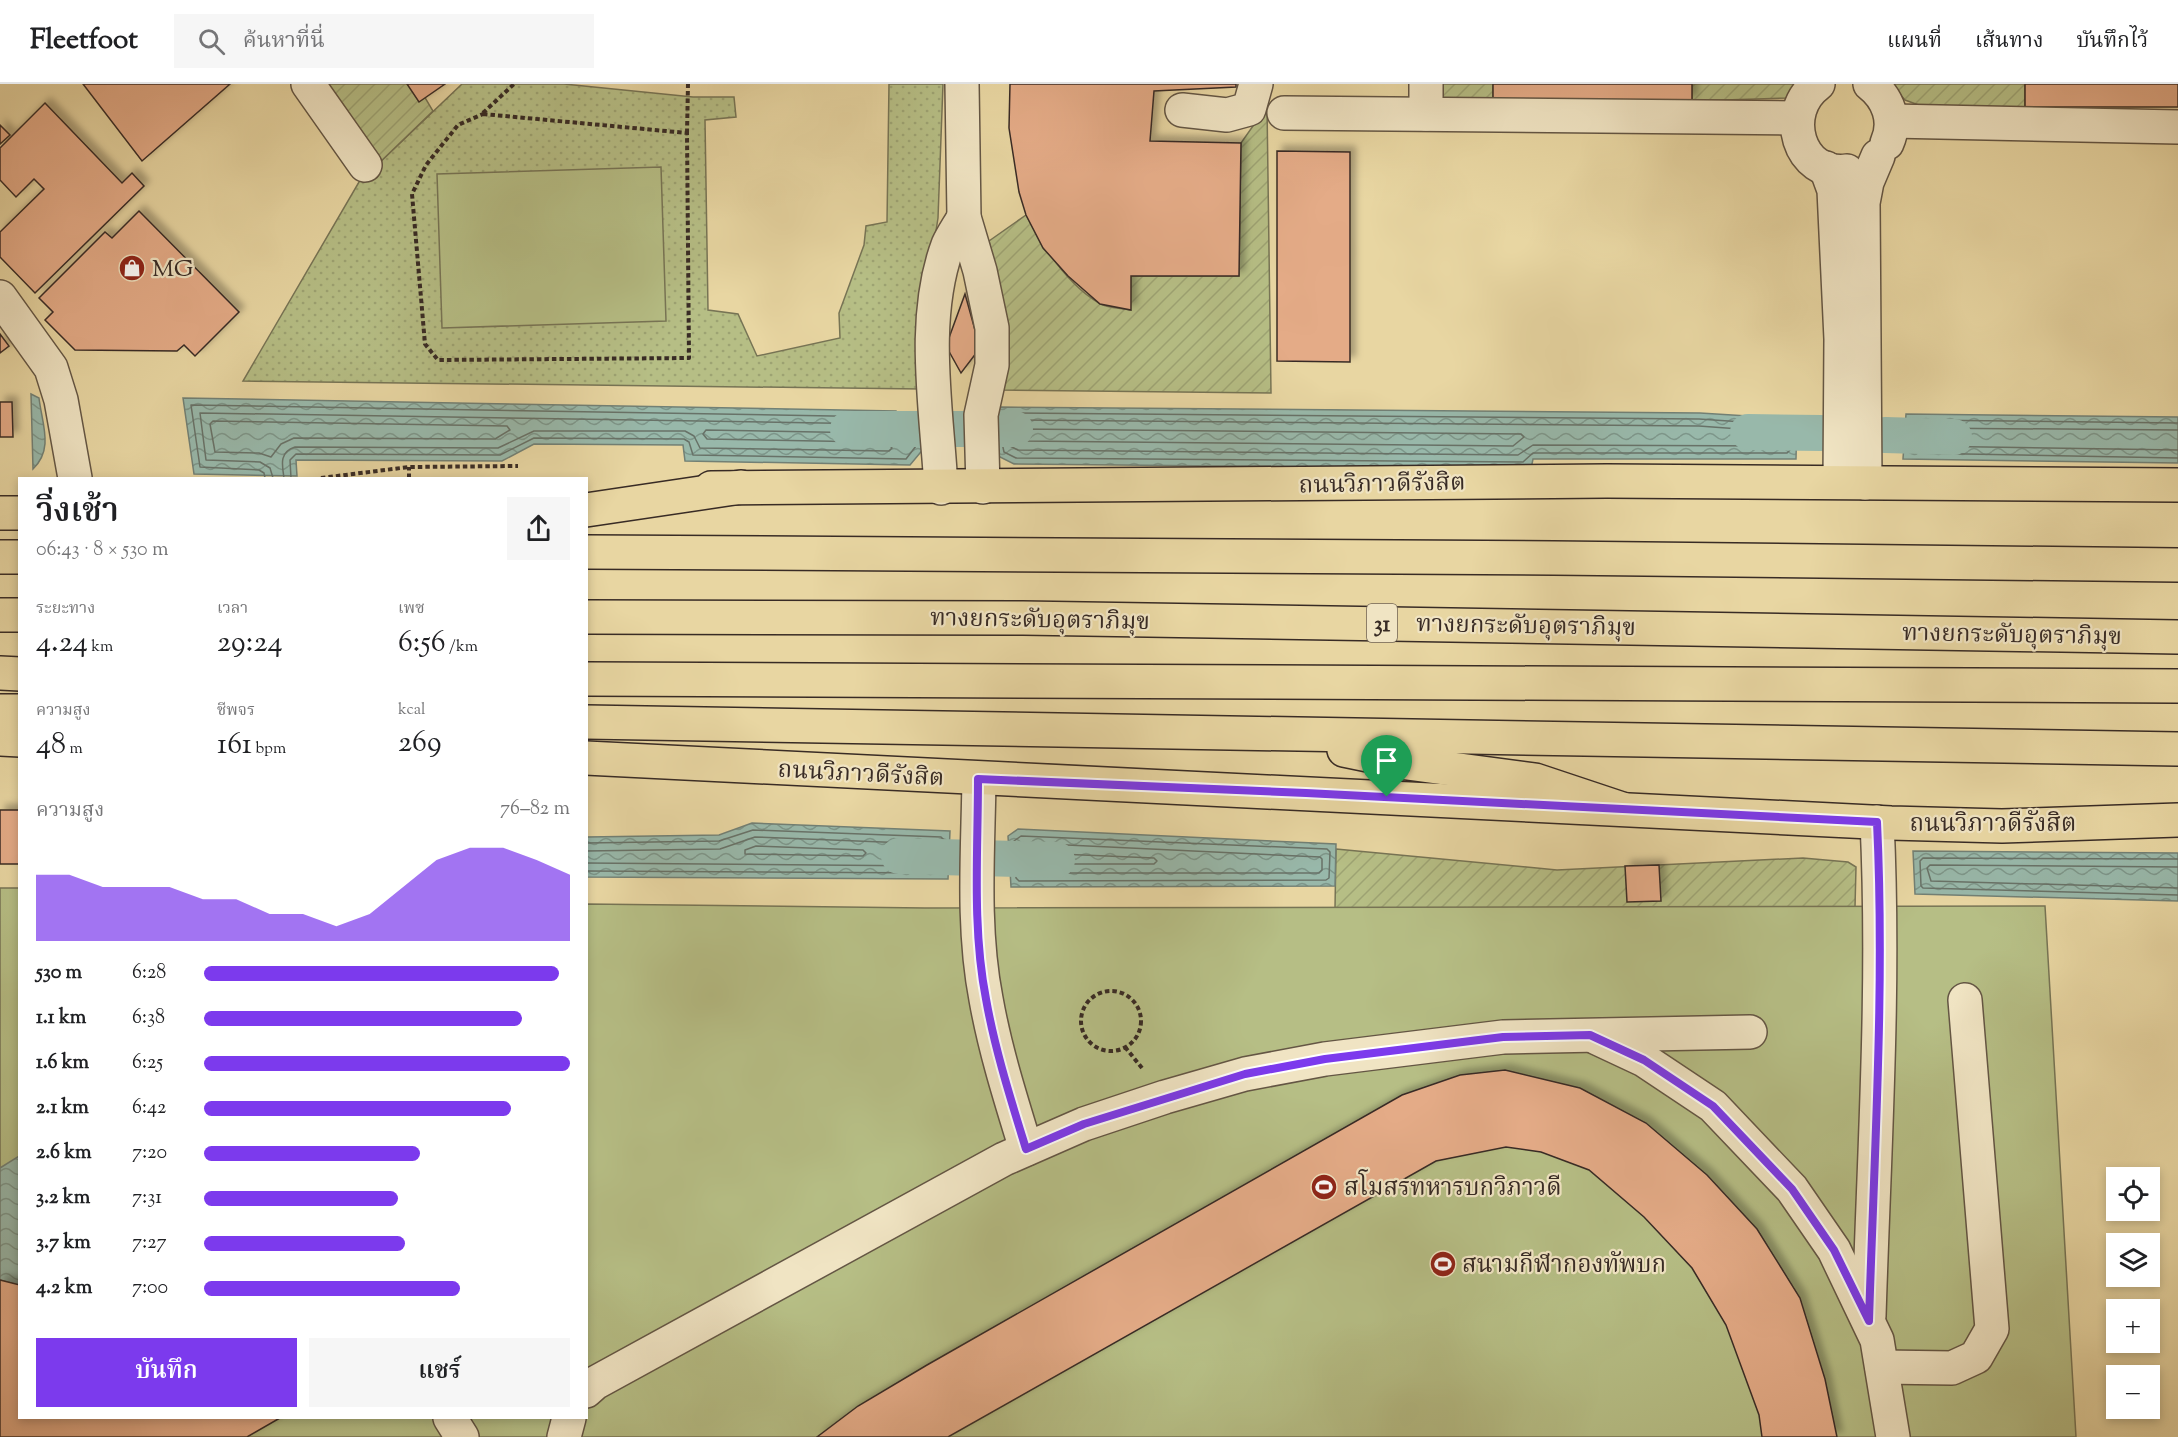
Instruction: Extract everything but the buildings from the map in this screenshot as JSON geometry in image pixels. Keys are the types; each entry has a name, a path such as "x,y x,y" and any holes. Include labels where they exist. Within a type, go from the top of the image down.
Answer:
{"main road":[{"name":"ถนนวิภาวดีรังสิต","path":"588,494 741,487 983,488 1607,481 2178,485"},
{"path":"588,510 741,487"},
{"path":"0,513 18,513"},
{"path":"588,552 1542,557 2178,565"},
{"path":"0,557 18,557"},
{"path":"0,615 18,615"},
{"name":"ทางยกระดับอุตราภิมุข","path":"588,617 1023,618 2178,637"},
{"path":"0,674 18,674"},
{"name":"ทางยกระดับอุตราภิมุข","path":"588,679 2178,686"},
{"path":"0,711 18,711"},
{"name":"ถนนวิภาวดีรังสิต","path":"588,722 2178,749"},
{"path":"1306,736 1347,751 1379,759 1535,780 1622,809"},
{"path":"0,739 18,740"},
{"name":"ถนนวิภาวดีรังสิต","path":"588,758 1877,822 2002,826 2178,820"}],"street":[{"path":"308,84 365,165"},
{"path":"962,84 964,217 980,271 992,328 992,365 981,415 983,488"},
{"path":"1182,110 1227,115 1249,109 1256,84"},
{"path":"1818,84 1809,90 1796,118 1797,133 1803,148 1813,160 1826,168 1841,172 1856,170 1871,163 1878,156"},
{"path":"1852,483 1866,392 1862,339 1863,203 1867,182 1878,156 1890,137 1892,122 1888,106 1880,92 1870,84"},
{"path":"1284,113 1426,99 1796,118"},
{"path":"1892,122 2178,128"},
{"path":"1826,168 1834,190 1841,339 1852,483"},
{"path":"941,488 933,347 936,305 949,245 964,217"},
{"path":"0,297 51,368 61,400 75,477"},
{"path":"978,779 978,895 985,998 1003,1072 1026,1149"},
{"path":"1869,1321 1877,1064 1880,876 1877,822"},
{"path":"1882,1367 1952,1368 1976,1357 1992,1329 1965,1000"},
{"path":"588,1390 605,1378 1026,1149 1084,1124 1245,1074 1325,1059 1503,1037 1750,1032"},
{"path":"1590,1035 1644,1060 1713,1106 1792,1189 1834,1250 1877,1340 1893,1437"},
{"path":"451,1419 462,1437"},
{"path":"564,1437 569,1419"}],"path":[{"path":"514,84 483,114 458,125 426,165 412,194 425,344 438,360 689,358 688,84"},
{"path":"483,114 687,133"},
{"path":"329,477 409,467 518,466"},
{"path":"409,467 409,477"},
{"path":"1101,992 1121,992 1130,998 1139,1014 1138,1033 1133,1041 1117,1050 1107,1051 1090,1042 1081,1024 1085,1005 1101,992"}],"green space":[{"path":"326,84 417,84 433,111 376,166"},
{"path":"462,84 564,84 693,97 734,97 736,117 705,120 708,310 738,314 757,356 840,338 839,313 864,245 866,226 887,222 889,84 943,84 938,218 919,339 922,389 243,381 359,182"},
{"path":"1435,84 1493,84 1493,99 1434,101"},
{"path":"1692,84 1801,84 1788,98 1692,101"},
{"path":"1891,84 2025,84 2025,107 1924,107 1905,100"},
{"path":"1267,106 1271,393 1000,390 1006,328 989,241 1026,215 1057,264 1077,286 1102,305 1130,310 1131,276 1239,276 1241,143"},
{"path":"661,167 666,321 442,328 437,174"},
{"path":"1336,849 1557,870 1803,858 1848,862 1856,867 1855,907 1335,908"},
{"name":"สโมสรทหารบกวิภาวดี","path":"0,888 18,888 18,1419 588,1419 588,904 925,908 2045,906 2076,1437 0,1437"}],"water":[{"path":"31,394 39,398 45,436 43,453 33,469"},
{"path":"183,398 896,411 897,434 930,441 910,465 685,461 683,445 534,444 502,461 296,460 297,476 194,474"},
{"path":"1000,407 1700,413 1797,419 1796,459 1533,459 1531,469 1014,464 998,456 991,417"},
{"path":"1906,414 2178,417 2178,463 1903,459"},
{"path":"752,823 950,831 948,879 588,877 588,837 719,835"},
{"path":"1018,829 1336,844 1335,886 1011,887 1008,836"},
{"path":"1913,851 2178,853 2178,901 1915,894"},
{"path":"18,1157 18,1285 0,1280 0,1168"}],"waterway":[{"path":"848,429 1015,429"},
{"path":"1748,432 1821,433"},
{"path":"1885,435 1954,437"},
{"path":"899,856 1057,860"}],"place":[{"name":"MG","path":"132,268"},
{"name":"สโมสรทหารบกวิภาวดี","path":"1324,1187"},
{"name":"สนามกีฬากองทัพบก","path":"1443,1264"}],"route":[{"path":"978,779 1387,797 1739,817 1877,822 1880,876 1877,1064 1869,1321 1834,1250 1792,1189 1713,1106 1644,1060 1590,1035 1503,1037 1325,1059 1245,1074 1084,1124 1026,1149 1003,1072 985,998 978,895 978,779"}]}
